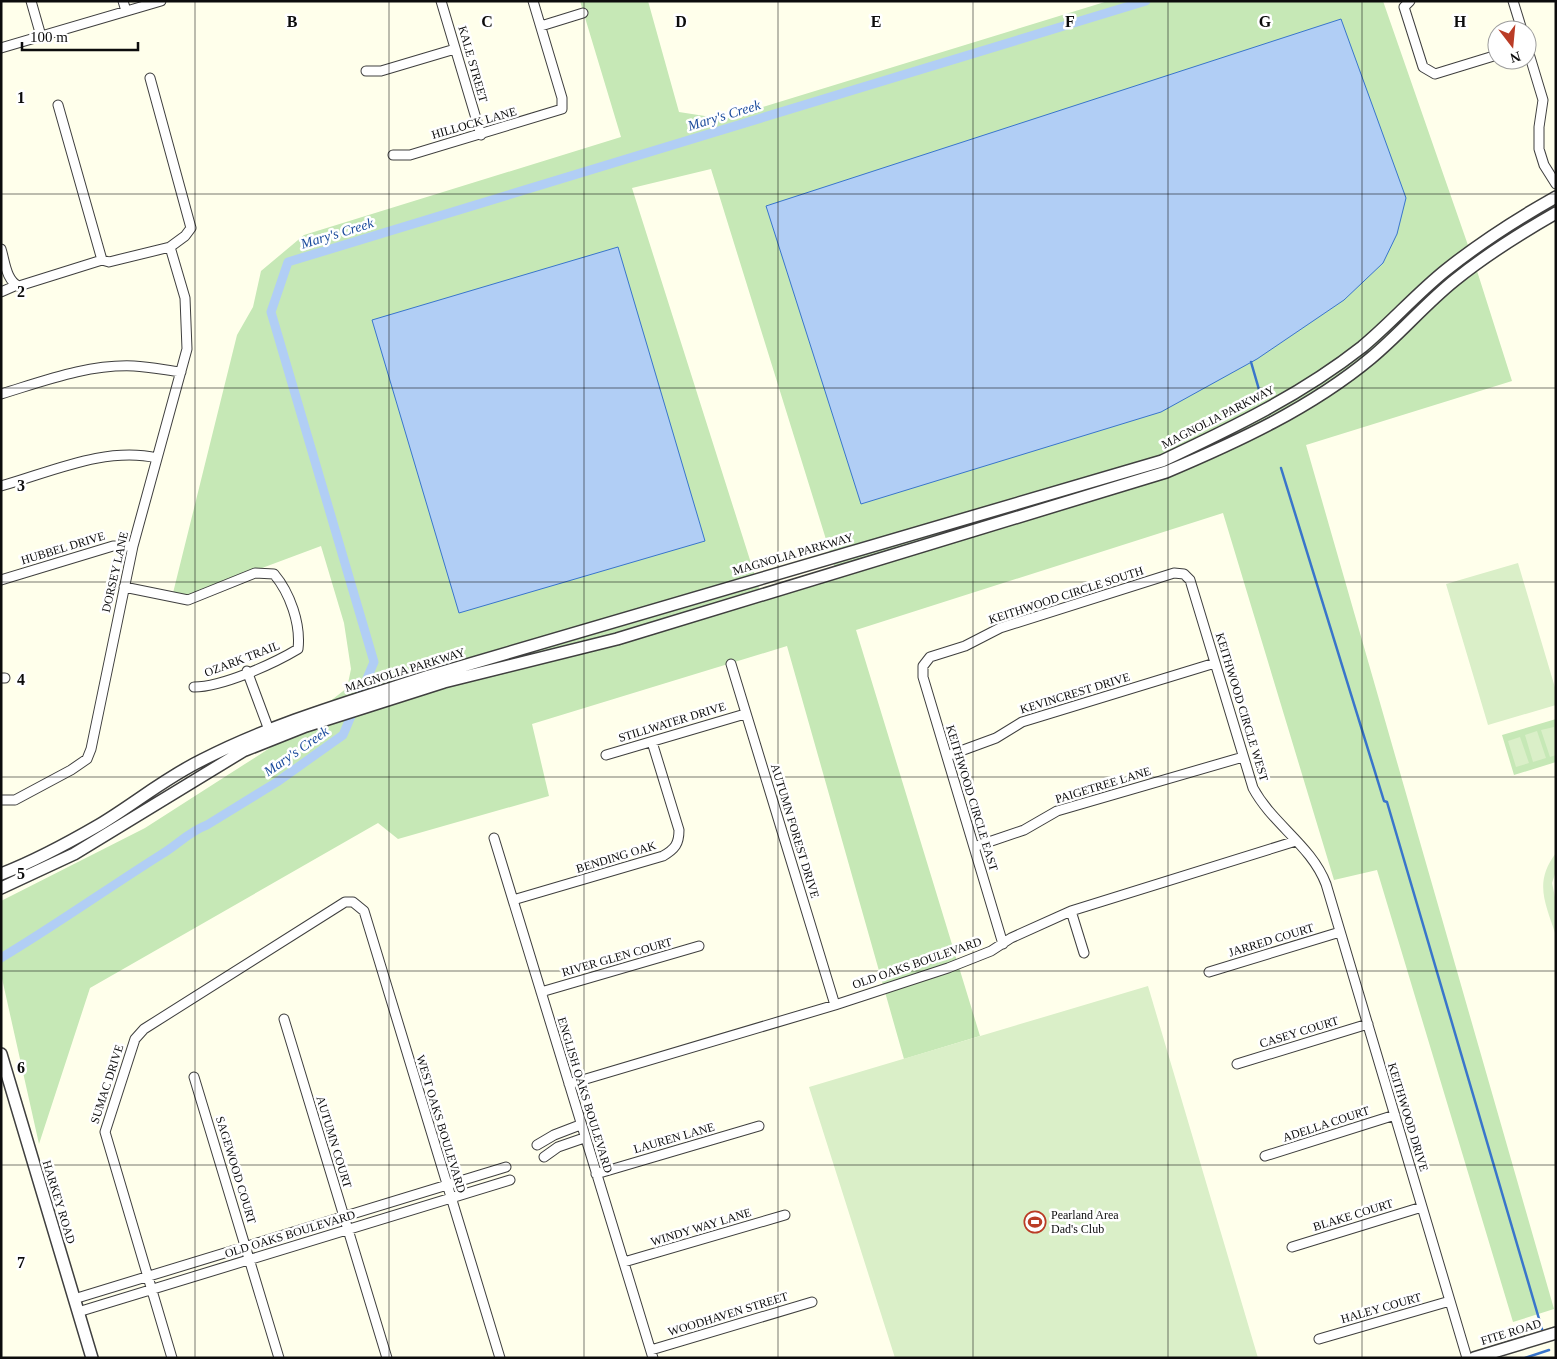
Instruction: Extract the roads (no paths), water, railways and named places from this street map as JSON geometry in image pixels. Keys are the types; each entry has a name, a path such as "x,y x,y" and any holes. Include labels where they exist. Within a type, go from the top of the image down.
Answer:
{"street":[{"path":"31,1 41,36"},
{"path":"123,1 126,11"},
{"path":"1,48 161,1"},
{"name":"KALE STREET","path":"441,1 480,135"},
{"path":"533,1 541,26 583,13"},
{"path":"1410,1 1404,7 1423,67 1435,74 1487,58"},
{"path":"1513,1 1519,20"},
{"name":"HILLOCK LANE","path":"392,155 410,155 562,109 562,98 541,26"},
{"path":"366,71 381,71 455,49"},
{"path":"1534,70 1543,100 1539,127 1539,149 1544,165 1556,184"},
{"path":"1,292 17,285 102,260 109,262 170,247 185,236 191,228 150,78"},
{"path":"58,105 102,260"},
{"name":"MAGNOLIA PARKWAY","path":"1,874 100,825 157,786 201,760 269,730 321,716 709,593 1162,461 1234,427 1309,386 1362,346 1445,271 1507,224 1556,196"},
{"name":"MAGNOLIA PARKWAY","path":"412,687 617,639 1180,466 1240,441 1371,359 1454,281 1513,238 1556,213"},
{"name":"DORSEY LANE","path":"1,800 15,800 30,794 87,759 91,749 133,546 188,349 185,298 170,247"},
{"path":"1,249 10,278 17,285"},
{"path":"1,394 70,373 104,367 134,366 181,372"},
{"path":"1325,373 1333,384"},
{"path":"1,486 112,455 137,453 157,458"},
{"path":"1175,454 1180,466"},
{"name":"HUBBEL DRIVE","path":"1,580 113,546 133,546"},
{"path":"849,552 854,567"},
{"name":"OZARK TRAIL","path":"124,587 188,600 255,572 274,574 284,585 300,633 298,649 284,657 211,687 194,687"},
{"name":"KEITHWOOD CIRCLE SOUTH","path":"927,660 965,646 1000,628 1174,573 1186,575"},
{"name":"KEITHWOOD CIRCLE WEST","path":"1186,575 1190,580 1254,788 1270,815 1315,861 1326,884"},
{"path":"709,593 714,610"},
{"name":"KEITHWOOD CIRCLE EAST","path":"927,660 923,666 923,676 1003,944"},
{"name":"KEVINCREST DRIVE","path":"947,756 996,738 1022,722 1215,663"},
{"name":"AUTUMN FOREST DRIVE","path":"731,664 835,1005"},
{"path":"247,671 269,730"},
{"name":"STILLWATER DRIVE","path":"606,755 746,714"},
{"name":"MAGNOLIA PARKWAY","path":"1,888 74,854 243,751 321,716"},
{"name":"BENDING OAK","path":"514,900 663,856 674,850 679,841 679,830 652,742"},
{"name":"PAIGETREE LANE","path":"974,847 1024,830 1057,811 1243,757"},
{"name":"ENGLISH OAKS BOULEVARD","path":"494,838 580,1125 652,1354"},
{"name":"OLD OAKS BOULEVARD","path":"568,1084 835,1005 968,962 1071,911 1296,840"},
{"name":"KEITHWOOD DRIVE","path":"1326,884 1467,1358"},
{"name":"WEST OAKS BOULEVARD","path":"354,902 364,911 500,1358"},
{"name":"SUMAC DRIVE","path":"172,1358 105,1132 136,1039 144,1028 340,904 354,902"},
{"path":"1071,911 1084,953"},
{"name":"JARRED COURT","path":"1209,972 1340,932"},
{"name":"RIVER GLEN COURT","path":"541,992 699,946"},
{"name":"AUTUMN COURT","path":"284,1019 386,1358"},
{"name":"CASEY COURT","path":"1237,1064 1368,1024"},
{"name":"HARKEY ROAD","path":"1,1054 92,1358"},
{"name":"SAGEWOOD COURT","path":"194,1076 279,1358"},
{"name":"ADELLA COURT","path":"1265,1156 1395,1115"},
{"path":"537,1145 554,1135 580,1125"},
{"name":"LAUREN LANE","path":"596,1174 759,1126"},
{"path":"544,1157 558,1147 584,1138"},
{"name":"OLD OAKS BOULEVARD","path":"74,1299 506,1167"},
{"name":"OLD OAKS BOULEVARD","path":"78,1312 451,1200 510,1180"},
{"name":"BLAKE COURT","path":"1292,1247 1422,1207"},
{"name":"WINDY WAY LANE","path":"624,1262 785,1215"},
{"name":"HALEY COURT","path":"1319,1339 1450,1301"},
{"name":"WOODHAVEN STREET","path":"652,1354 812,1302"},
{"name":"FITE ROAD","path":"1474,1358 1556,1333"}],"water":[{"path":"1341,19 1406,198 1397,234 1383,263 1344,300 1257,359 1161,412 861,504 766,206"},
{"path":"618,247 705,541 459,613 372,320"}],"waterway":[{"name":"Mary's Creek","path":"1,958 42,933 195,831 277,782 343,735 374,662 271,312 288,262 1146,1"},
{"path":"1251,362 1260,393"},
{"path":"1281,468 1384,801 1387,802 1542,1329"},
{"path":"1525,1358 1549,1350"}],"place":[{"name":"Pearland Area Dad's Club","path":"1035,1222"}]}
